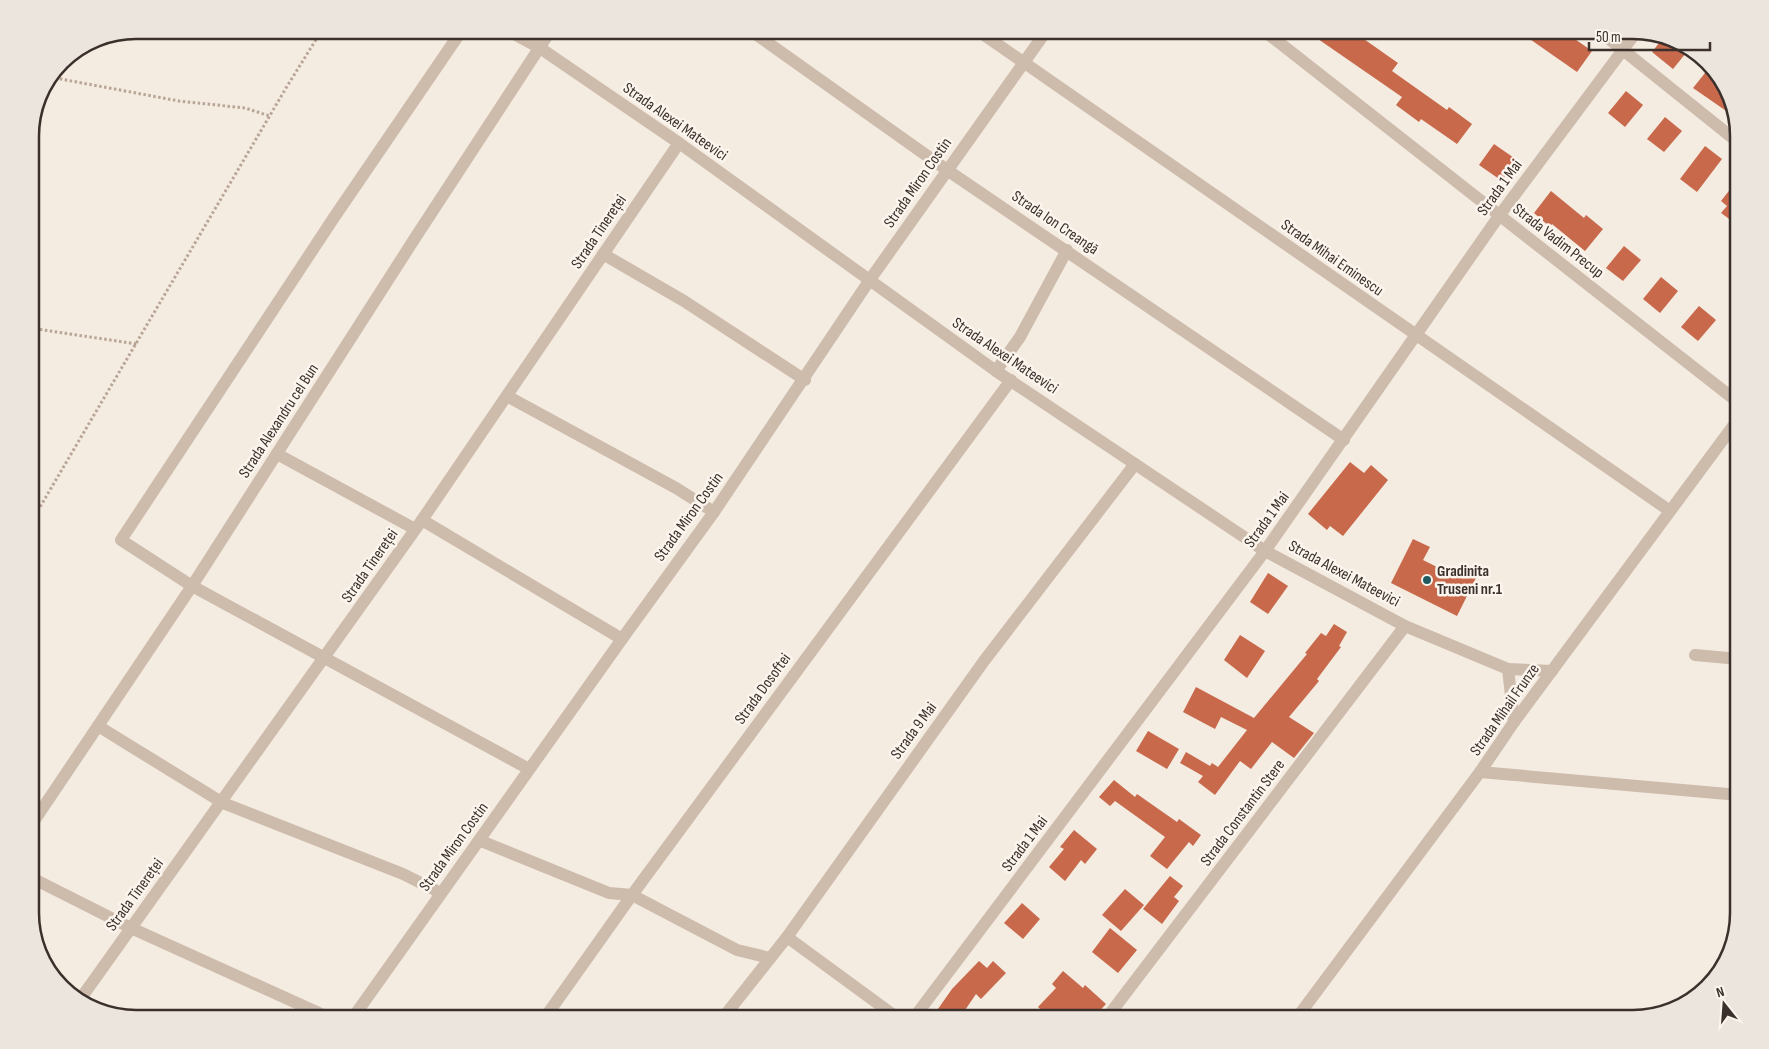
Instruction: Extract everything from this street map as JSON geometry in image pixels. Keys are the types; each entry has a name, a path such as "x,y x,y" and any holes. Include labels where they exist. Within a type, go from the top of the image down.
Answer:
{"street":[{"path":"456,39 335,216 121,540 192,586 529,769"},
{"name":"Strada Alexei Mateevici","path":"524,39 540,48 679,143 869,282 996,371 1265,551 1405,626 1508,669 1552,671"},
{"name":"Strada Alexandru cel Bun","path":"39,814 192,586 415,238 546,39"},
{"name":"Strada Ion Creangă","path":"763,39 947,170 1344,440"},
{"name":"Strada Mihai Eminescu","path":"990,39 1670,510"},
{"name":"Strada Miron Costin","path":"358,1010 441,893 481,841 529,769 714,512 805,380 869,282 1040,39"},
{"name":"Strada Vadim Precup","path":"1274,39 1730,396"},
{"path":"1609,39 1730,136"},
{"name":"Strada 1 Mai","path":"920,1010 1265,551 1499,216 1630,39"},
{"name":"Strada Tinereței","path":"84,995 223,803 419,524 679,143"},
{"path":"996,371 1020,337 1067,250"},
{"path":"603,254 684,302 805,380"},
{"name":"Strada Dosoftei","path":"550,1010 632,895 1011,380"},
{"path":"506,396 676,488 714,512"},
{"name":"Strada Mihail Frunze","path":"1303,1010 1480,772 1514,722 1730,430"},
{"path":"277,454 419,524 622,639"},
{"name":"Strada 9 Mai","path":"729,1010 787,937 984,661 1135,464"},
{"name":"Strada Constantin Stere","path":"1113,1010 1405,626"},
{"path":"1695,655 1730,658"},
{"path":"1508,669 1514,722"},
{"path":"98,726 223,803 394,870 441,893"},
{"path":"1480,772 1730,794"},
{"path":"481,841 609,893 632,895 737,950 770,958"},
{"path":"39,882 131,928 312,1010"},
{"path":"787,937 887,1010"}],"path":[{"path":"39,509 317,39"},
{"path":"58,78 179,101 245,108 270,116"},
{"path":"39,329 137,344"}],"building":[{"path":"1318,39 1364,39 1398,63 1392,71 1447,110 1449,107 1472,124 1457,144 1421,119 1419,122 1396,105 1402,97"},
{"path":"1530,39 1575,39 1592,51 1577,72"},
{"path":"1659,42 1685,54 1673,69 1652,52"},
{"path":"1706,72 1720,93 1727,111 1693,88"},
{"path":"1626,91 1643,105 1625,127 1608,113"},
{"path":"1665,117 1682,131 1664,152 1647,139"},
{"path":"1494,144 1517,160 1502,181 1479,165"},
{"path":"1705,146 1722,159 1697,192 1680,179"},
{"path":"1730,190 1730,220 1721,213 1727,206 1721,201"},
{"path":"1551,191 1584,218 1586,215 1603,229 1585,251 1552,224 1550,227 1534,213"},
{"path":"1624,246 1641,260 1623,281 1606,268"},
{"path":"1661,277 1678,291 1660,313 1643,299"},
{"path":"1699,306 1716,320 1698,341 1681,327"},
{"path":"1350,462 1364,473 1371,465 1388,480 1343,536 1330,526 1327,530 1308,514"},
{"path":"1413,539 1430,547 1423,560 1459,578 1465,565 1479,572 1457,616 1391,583"},
{"path":"1268,573 1288,586 1268,614 1250,602"},
{"path":"1334,624 1347,632 1339,646 1341,647 1317,679 1319,681 1289,717 1314,733 1294,758 1272,742 1251,769 1240,761 1215,795 1198,782 1203,776 1180,763 1186,752 1210,766 1212,763 1218,767 1247,730 1221,717 1215,729 1183,712 1196,687 1254,718 1307,654 1305,653 1321,633 1326,636"},
{"path":"1240,635 1265,651 1247,678 1224,660"},
{"path":"1148,731 1179,749 1167,769 1136,751"},
{"path":"1114,780 1135,797 1137,794 1177,822 1179,819 1201,835 1193,846 1189,842 1167,869 1150,856 1165,837 1115,801 1110,806 1099,797"},
{"path":"1074,830 1097,849 1085,864 1081,860 1065,881 1049,867 1064,849 1060,847"},
{"path":"1170,876 1183,886 1174,897 1179,901 1162,924 1143,909"},
{"path":"1125,889 1144,905 1121,931 1102,915"},
{"path":"1022,903 1040,919 1023,939 1004,923"},
{"path":"1110,928 1137,950 1118,973 1092,952"},
{"path":"979,961 987,968 993,961 1006,973 981,999 976,994 965,1010 937,1010 952,989"},
{"path":"1063,971 1083,988 1085,985 1106,1004 1100,1010 1041,1010 1038,1007 1056,988 1052,984"}],"place":[{"name":"Gradinita Truseni nr.1","path":"1427,580"}]}
